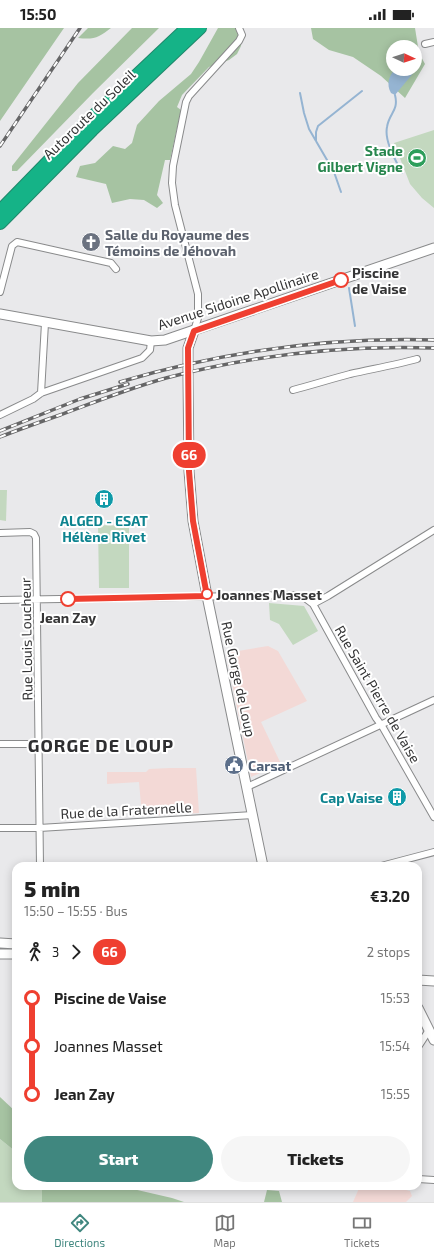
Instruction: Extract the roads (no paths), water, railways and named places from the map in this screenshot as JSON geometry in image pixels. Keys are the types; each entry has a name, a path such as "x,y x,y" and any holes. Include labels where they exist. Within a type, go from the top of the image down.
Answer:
{"highway":[{"name":"Autoroute du Soleil","path":"0,211 85,124 187,28"},
{"name":"Autoroute du Soleil","path":"0,223 92,130 200,28"}],"street":[{"path":"194,331 198,318 198,294 175,205 172,183 172,166 186,102 189,96 240,41 242,35 240,28"},
{"path":"425,44 434,42"},
{"path":"0,292 12,246 17,242 111,263 116,269"},
{"name":"Avenue Sidoine Apollinaire","path":"0,314 152,341 165,340 434,248"},
{"path":"41,393 45,323"},
{"name":"Rue Gorge de Loup","path":"194,331 188,348 189,471 193,521 262,862"},
{"path":"0,415 33,399 41,393 142,358 150,350 152,341"},
{"path":"293,390 318,384 348,374 392,366 417,359"},
{"path":"0,600 296,595 305,598 312,604 328,596 434,530"},
{"name":"Rue Louis Loucheur","path":"0,533 30,532 34,534 36,538 40,862"},
{"name":"Rue Saint Pierre de Vaise","path":"312,604 434,817"},
{"path":"247,787 434,700"},
{"path":"0,744 39,744"},
{"name":"Rue de la Fraternelle","path":"0,828 39,828 252,815"},
{"path":"396,862 434,852"},
{"path":"0,944 12,944"},
{"path":"0,954 12,954"},
{"path":"422,980 434,980"},
{"path":"422,1016 434,1040"},
{"path":"422,1041 429,1030"},
{"path":"422,1179 434,1180"}],"water":[{"path":"390,76 411,76 395,95 389,90"}],"waterway":[{"path":"316,141 318,126 362,91"},
{"path":"300,93 309,129 334,172 341,192"},
{"path":"395,95 396,105 388,122 387,138 391,151 402,173"},
{"path":"349,288 355,326"}],"railway":[{"path":"0,146 80,28"},
{"path":"120,382 197,362 275,349 354,341 434,340"},
{"path":"0,437 139,386 166,378 232,363 299,353 333,350 400,347 434,348"},
{"path":"0,431 80,399 128,384"}],"place":[{"name":"Stade Gilbert Vigne","path":"417,158"},
{"name":"Salle du Royaume des Témoins de Jéhovah","path":"91,242"},
{"name":"Piscine de Vaise","path":"341,280"},
{"name":"ALGED - ESAT Hélène Rivet","path":"104,499"},
{"name":"Joannes Masset","path":"207,594"},
{"name":"Jean Zay","path":"68,599"},
{"name":"Carsat","path":"234,765"},
{"name":"Cap Vaise","path":"397,797"}],"district":[{"name":"GORGE DE LOUP","path":"101,745"}]}
